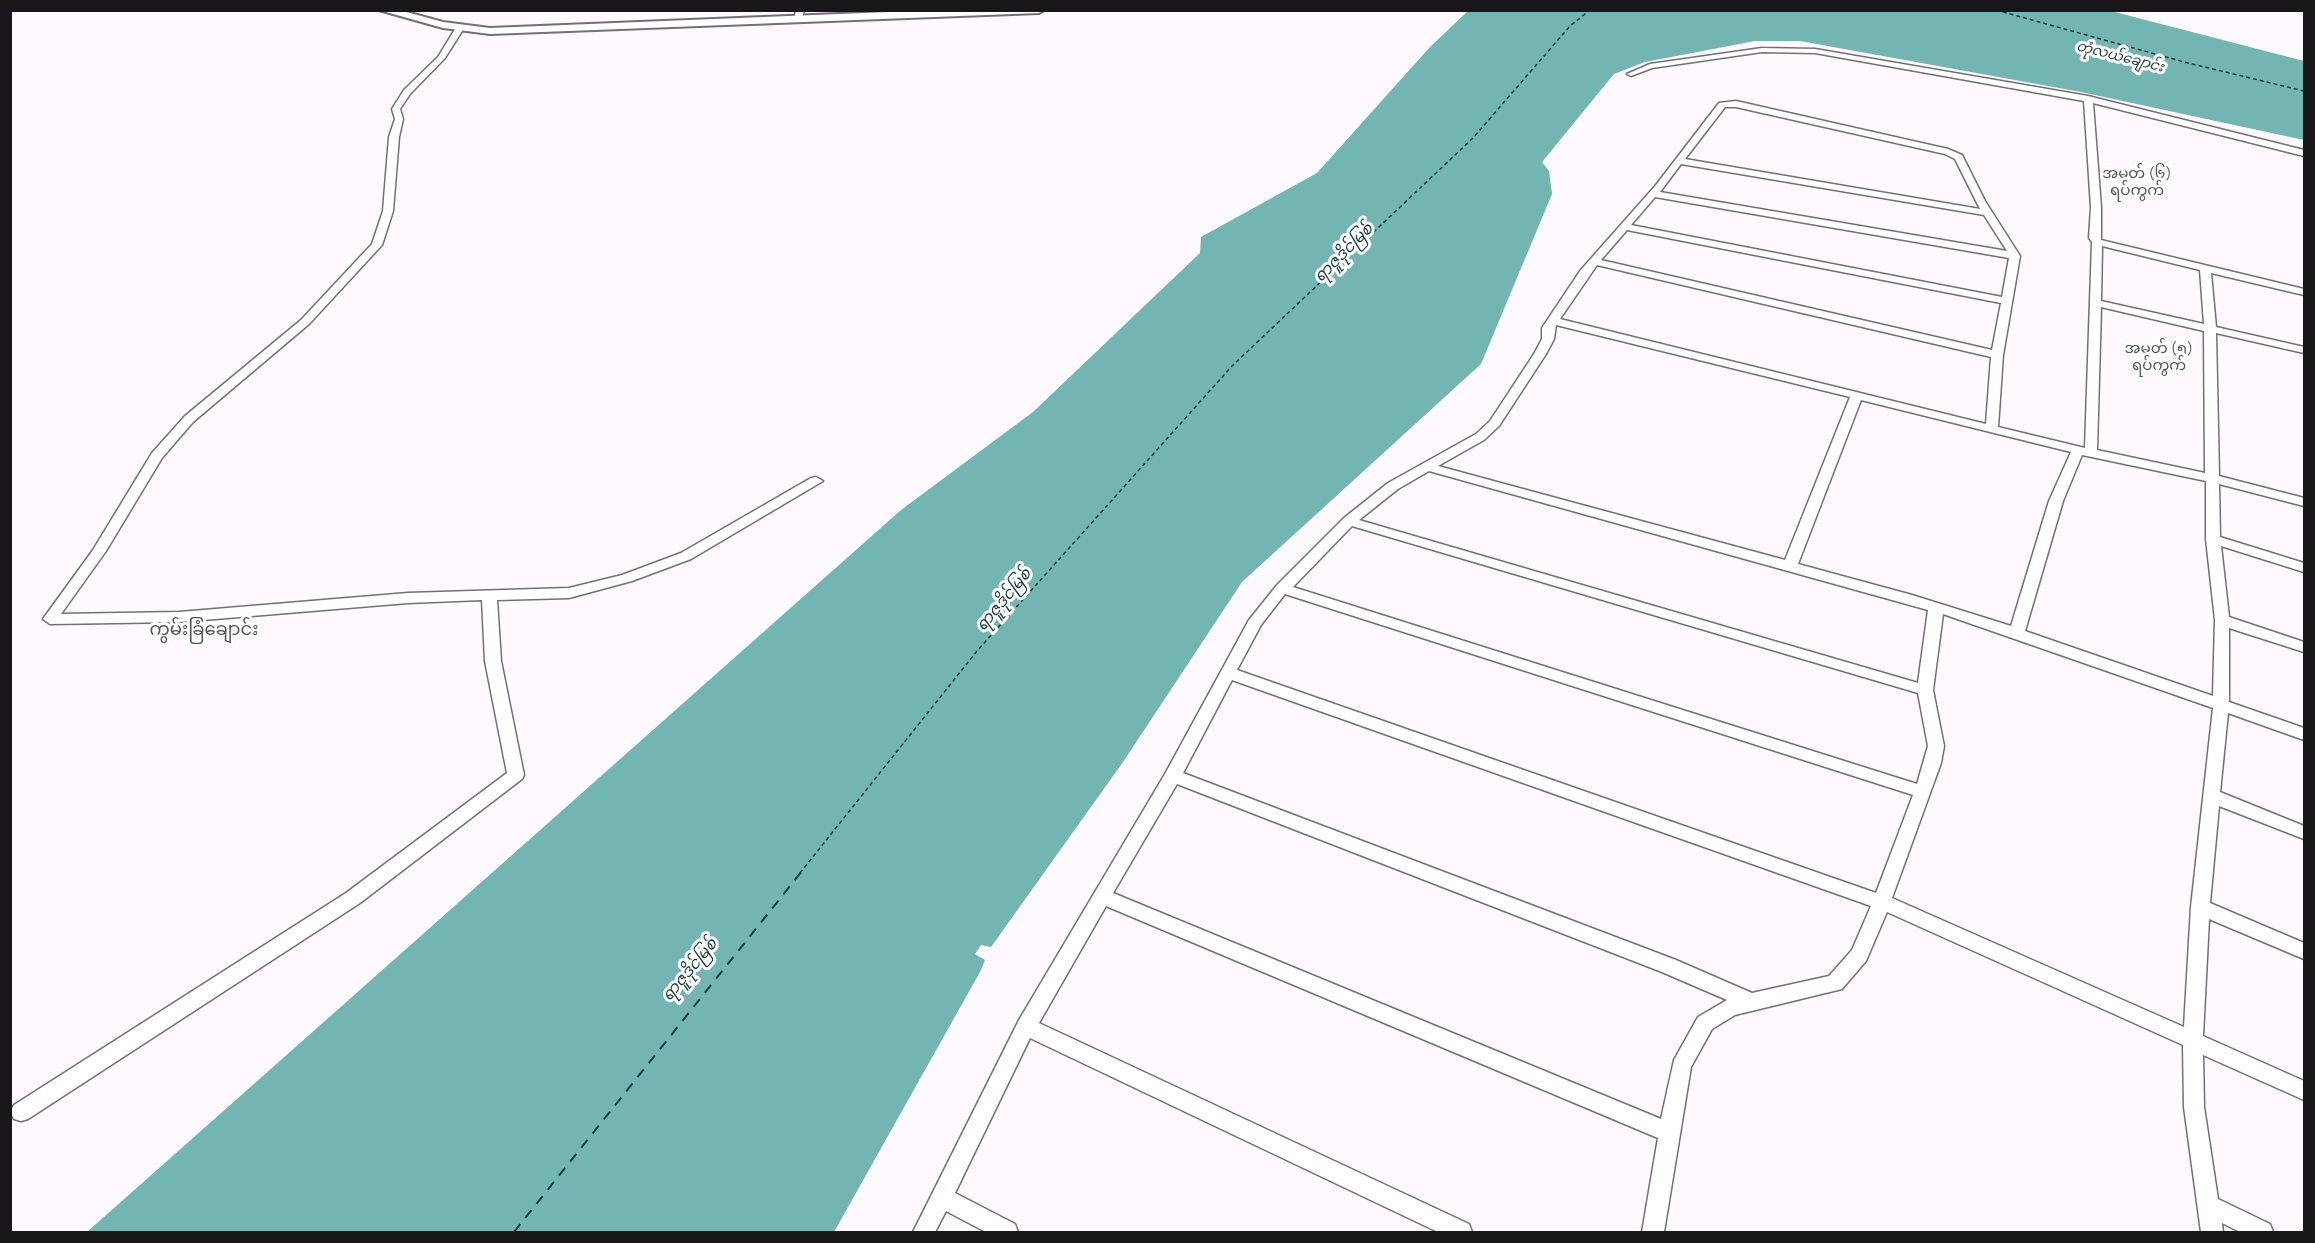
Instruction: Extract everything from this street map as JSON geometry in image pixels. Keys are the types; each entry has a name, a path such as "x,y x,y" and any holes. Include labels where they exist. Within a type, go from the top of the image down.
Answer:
{"street":[{"path":"384,10 460,28 490,31 799,15 1040,10"},
{"path":"460,28 441,58 407,92 396,109 399,119 394,137 388,211 377,245 305,322 189,419 157,456 99,551 50,619 179,616 398,599 568,593 627,578 686,556 816,481"},
{"path":"1631,74 1650,66 1762,50 1828,53 2088,99 2304,153"},
{"path":"2017,633 2056,501 2084,451 2096,303 2097,242 2094,238 2096,207 2088,99"},
{"path":"924,1233 1026,1026 1173,776 1254,623 1282,588 1349,521 1393,486 1480,437 1495,423 1540,354 1548,339 1548,328 1555,321 1584,273 1654,194 1722,105 1736,104 1956,154 1963,161 1980,201 2015,256 1997,355 1992,428"},
{"path":"1679,161 1988,213"},
{"path":"1654,194 2015,256"},
{"path":"1624,227 2008,301"},
{"path":"2097,242 2205,270 2304,292"},
{"path":"1594,261 1997,355"},
{"path":"2205,270 2210,328 2214,479 2213,539 2222,620 2221,704 2200,907 2193,1040 2194,1107 2212,1233"},
{"path":"2096,303 2304,350"},
{"path":"1555,321 2084,451 2214,479 2304,502"},
{"path":"1790,566 1857,394"},
{"path":"1428,467 1936,607 2017,633 2304,734"},
{"path":"1349,521 1924,690"},
{"path":"2213,539 2304,568"},
{"path":"1282,588 1923,792"},
{"path":"21,1112 353,898 516,775 493,661 489,595"},
{"path":"1653,1233 1681,1066 1692,1042 1705,1023 1729,1008 1835,983 1859,955 1882,902 1933,763 1936,746 1931,712 1924,690 1936,607"},
{"path":"2222,620 2304,647"},
{"path":"1228,673 1882,902 1973,940 2304,1091"},
{"path":"1173,776 1669,966 1751,1002"},
{"path":"2212,796 2304,832"},
{"path":"1101,896 1670,1133"},
{"path":"2200,907 2304,951"},
{"path":"1026,1026 1461,1233"},
{"path":"943,1198 1007,1233"},
{"path":"2208,1205 2262,1233"}],"water":[{"path":"1469,10 2111,11 2304,61 2304,140 2081,92 1800,41 1755,41 1645,62 1614,74 1542,162 1549,171 1552,194 1481,364 1242,582 1123,762 991,947 981,945 975,954 985,960 980,972 834,1232 87,1232 901,510 1033,412 1200,253 1201,237 1317,173 1430,47"}],"ferry route":[{"path":"800,873 977,651 1232,366 1473,138 1570,26 1590,10"},
{"path":"1996,10 2184,62 2304,91"},
{"path":"514,1232 802,871"}],"district":[{"name":"အမှတ် (၆) ရပ်ကွက်","path":"2137,182"},
{"name":"အမှတ် (၅) ရပ်ကွက်","path":"2159,358"},
{"name":"ကွမ်းခြံချောင်း","path":"204,630"}],"water label":[{"name":"တုံလယ်ချောင်း","path":"2120,57"},
{"name":"ရာဇူဒိုင်မြစ်","path":"1344,253"},
{"name":"ရာဇူဒိုင်မြစ်","path":"1004,600"},
{"name":"ရာဇူဒိုင်မြစ်","path":"690,970"}]}
